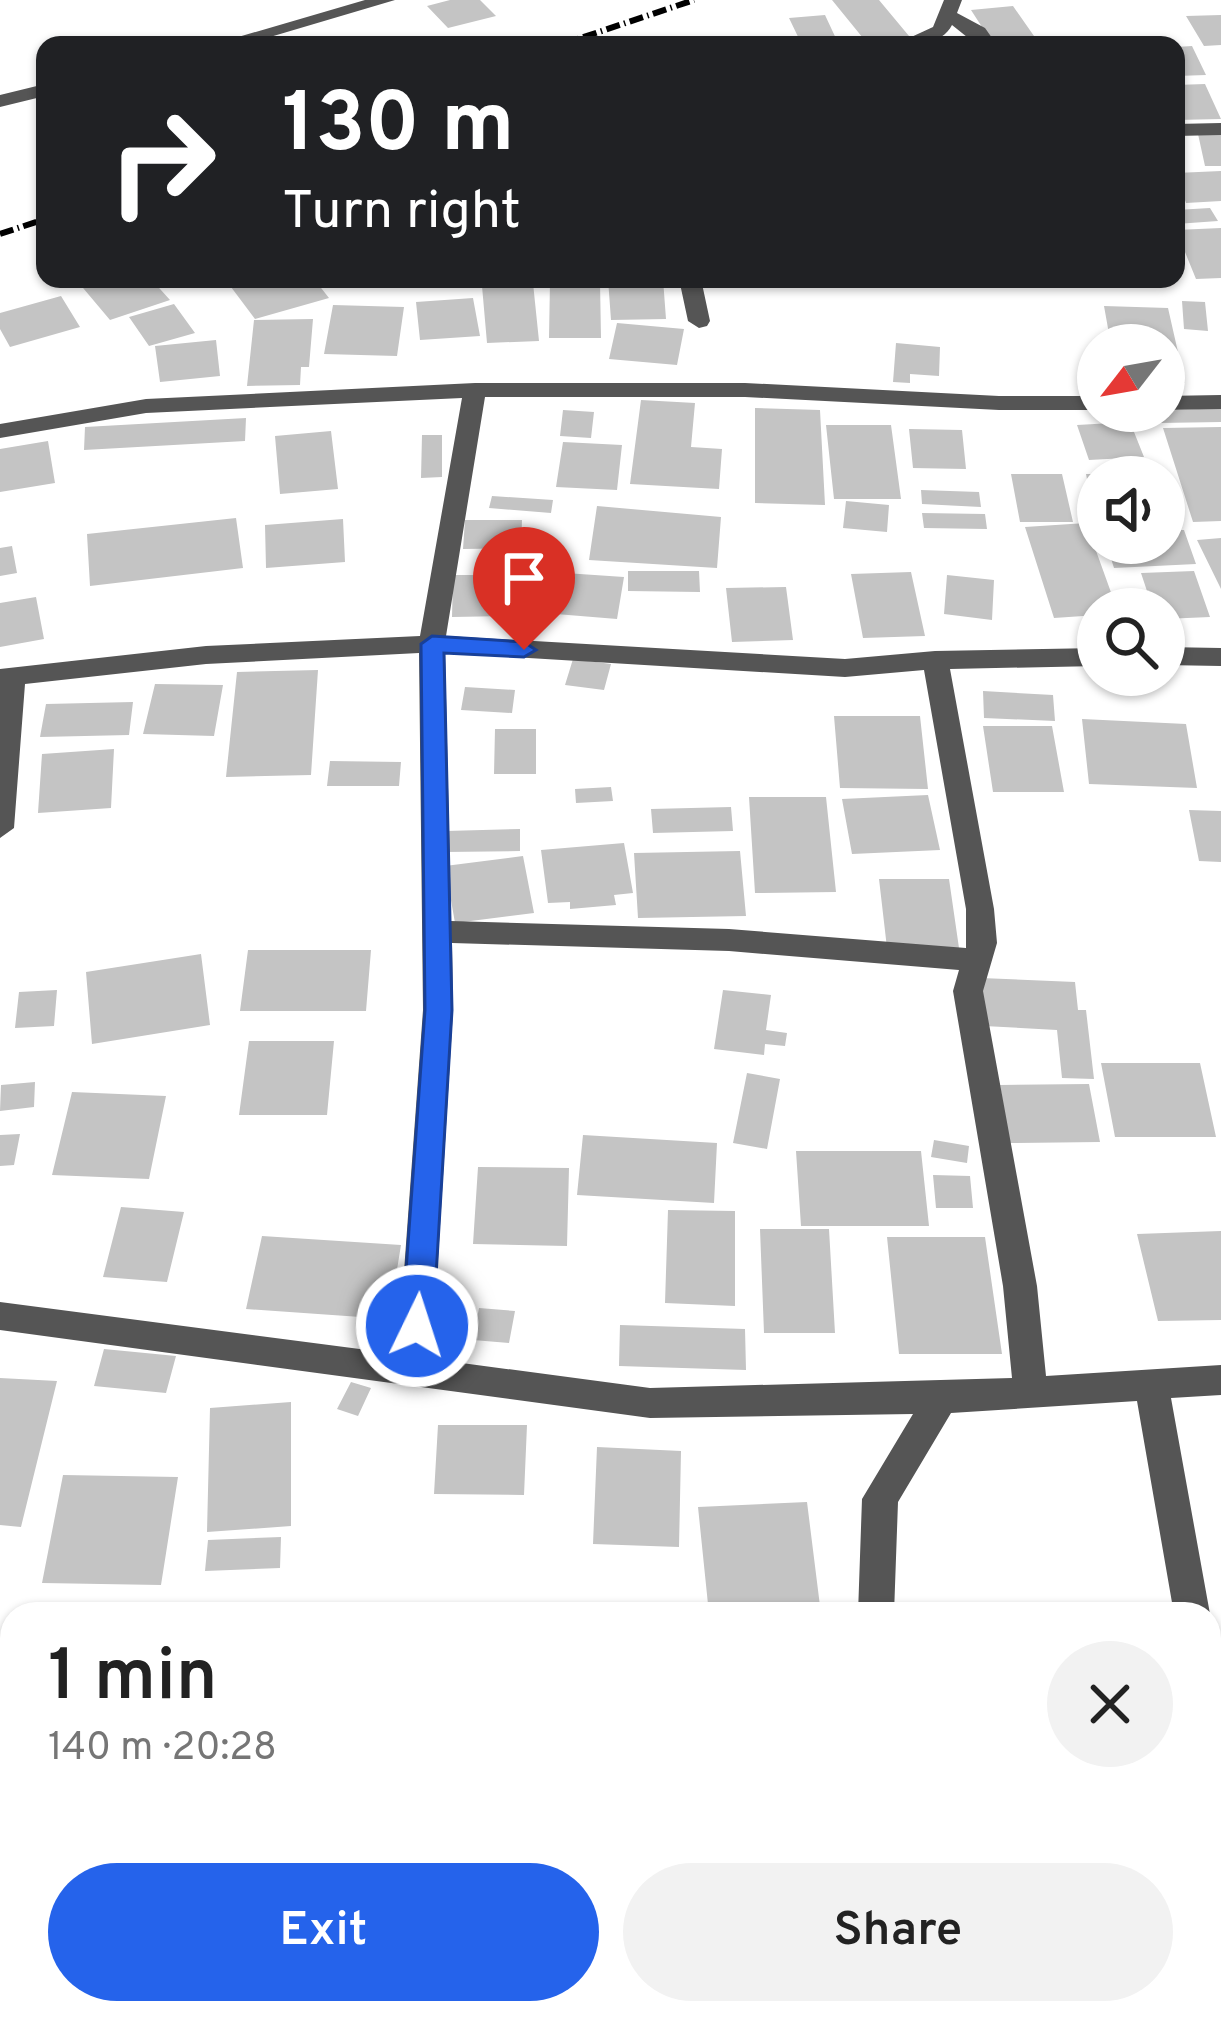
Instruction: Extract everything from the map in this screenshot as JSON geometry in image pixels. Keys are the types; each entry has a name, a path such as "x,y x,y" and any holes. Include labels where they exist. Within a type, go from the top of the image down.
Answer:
{"street":[{"path":"254,36 386,0"},
{"path":"926,36 940,30 950,7 981,36"},
{"path":"0,101 36,92"},
{"path":"1185,130 1221,129"},
{"path":"692,288 698,321"},
{"path":"414,1372 438,1010 432,644 475,390"},
{"path":"0,431 146,406 475,390 745,390 1077,403"},
{"path":"1185,403 1221,403"},
{"path":"0,827 7,677 206,655 432,644 845,668 935,660 1077,657"},
{"path":"1185,656 1221,657"},
{"path":"935,660 980,909 978,960 968,991 1020,1286 1031,1394"},
{"path":"437,932 729,940 978,960"},
{"path":"0,1316 650,1403 941,1398 1221,1380"},
{"path":"1151,1382 1190,1602"},
{"path":"876,1602 880,1499 941,1398"}],"building":[{"path":"480,0 496,16 448,28 427,6"},
{"path":"832,0 879,0 909,36 861,36"},
{"path":"1013,6 1034,36 988,36 971,10"},
{"path":"825,15 835,36 798,36 789,18"},
{"path":"1221,15 1221,45 1204,46 1186,16"},
{"path":"1185,46 1192,46 1206,75 1185,76"},
{"path":"1205,84 1221,119 1185,120 1185,85"},
{"path":"1198,134 1221,135 1221,166 1205,166"},
{"path":"1221,171 1221,201 1186,203 1185,173"},
{"path":"1210,208 1218,221 1185,223 1185,209"},
{"path":"1221,228 1221,278 1196,279 1185,252 1185,230"},
{"path":"83,288 159,288 170,300 110,320"},
{"path":"232,288 321,288 329,298 255,319"},
{"path":"482,288 534,288 539,341 487,343"},
{"path":"550,288 600,288 601,338 549,338"},
{"path":"609,288 664,288 666,319 611,320"},
{"path":"61,296 80,327 10,347 0,329 0,313"},
{"path":"473,298 480,336 420,340 416,302"},
{"path":"1182,301 1205,302 1208,331 1185,329"},
{"path":"174,304 195,333 149,346 129,317"},
{"path":"333,305 404,307 397,356 324,354"},
{"path":"1104,306 1168,308 1172,324 1107,324"},
{"path":"313,319 309,367 301,367 300,385 247,386 254,320"},
{"path":"617,323 684,329 677,365 609,359"},
{"path":"216,340 220,376 160,382 155,346"},
{"path":"896,343 940,347 939,376 910,374 910,383 893,382"},
{"path":"641,400 695,403 691,447 722,449 719,489 630,484"},
{"path":"755,408 820,410 825,505 755,503"},
{"path":"1221,408 1221,422 1185,423 1185,410"},
{"path":"563,410 594,412 591,438 560,436"},
{"path":"246,418 245,441 84,450 85,427"},
{"path":"826,425 891,425 901,499 834,499"},
{"path":"1221,427 1221,521 1193,522 1185,497 1185,456 1172,456 1164,432 1185,432 1185,428"},
{"path":"909,429 962,430 966,469 913,468"},
{"path":"331,431 338,489 280,494 275,436"},
{"path":"1079,432 1134,432 1144,456 1088,456"},
{"path":"422,435 442,435 442,477 421,478"},
{"path":"48,441 55,483 0,492 0,449"},
{"path":"563,442 622,445 617,490 556,487"},
{"path":"1011,474 1062,474 1073,522 1020,522"},
{"path":"921,490 979,492 981,507 922,504"},
{"path":"492,496 553,500 551,513 489,508"},
{"path":"846,501 889,505 887,532 843,528"},
{"path":"597,506 721,517 717,568 589,560"},
{"path":"922,513 985,514 987,529 924,528"},
{"path":"236,518 243,568 90,586 87,534"},
{"path":"343,519 345,562 266,568 265,525"},
{"path":"465,520 522,520 521,548 463,549"},
{"path":"1077,524 1077,564 1101,564 1109,588 1077,588 1077,616 1054,618 1025,527"},
{"path":"1185,533 1196,564 1114,568 1113,564 1185,564"},
{"path":"1221,538 1221,589 1197,540"},
{"path":"12,546 17,573 0,576 0,548"},
{"path":"628,571 699,571 700,592 628,591"},
{"path":"1194,571 1210,617 1185,618 1185,588 1146,588 1141,573"},
{"path":"911,572 925,636 863,638 851,574"},
{"path":"565,573 624,577 617,619 556,614"},
{"path":"453,575 507,575 507,616 452,617"},
{"path":"947,575 994,580 992,620 944,614"},
{"path":"786,587 793,640 732,642 726,588"},
{"path":"36,597 44,639 0,647 0,603"},
{"path":"513,614 535,614 535,635 512,636"},
{"path":"573,659 611,664 604,690 565,685"},
{"path":"318,670 311,775 226,777 237,672"},
{"path":"155,684 223,685 214,736 143,734"},
{"path":"465,687 515,690 512,713 461,710"},
{"path":"983,691 1053,695 1055,721 984,718"},
{"path":"133,702 129,735 40,737 46,704"},
{"path":"834,716 920,716 928,789 840,788"},
{"path":"1082,719 1186,724 1197,788 1089,784"},
{"path":"983,726 1052,726 1064,792 993,792"},
{"path":"495,729 536,729 536,774 494,774"},
{"path":"114,749 111,808 38,813 42,754"},
{"path":"330,761 401,762 399,786 327,786"},
{"path":"611,787 613,801 576,803 575,789"},
{"path":"928,795 940,850 852,854 842,799"},
{"path":"749,797 826,797 836,892 755,893"},
{"path":"731,807 733,831 653,833 651,809"},
{"path":"1189,810 1221,811 1221,862 1199,861"},
{"path":"520,829 520,851 445,852 446,831"},
{"path":"624,843 633,893 614,895 616,905 570,909 570,902 548,903 541,850"},
{"path":"740,851 746,916 638,918 634,853"},
{"path":"523,856 534,913 455,923 445,866"},
{"path":"879,879 949,879 959,948 887,948"},
{"path":"248,950 371,950 366,1011 240,1011"},
{"path":"201,954 210,1025 92,1044 86,972"},
{"path":"981,978 1075,982 1078,1010 1086,1010 1094,1079 1062,1078 1057,1030 984,1026"},
{"path":"57,990 54,1026 15,1028 19,992"},
{"path":"723,990 771,995 766,1030 787,1033 785,1046 765,1044 764,1055 714,1049"},
{"path":"249,1041 334,1041 327,1115 239,1115"},
{"path":"1101,1063 1200,1063 1216,1137 1115,1137"},
{"path":"747,1073 780,1079 767,1149 733,1143"},
{"path":"35,1082 34,1107 0,1111 1,1085"},
{"path":"1089,1084 1100,1142 1009,1143 1000,1085"},
{"path":"72,1092 166,1096 149,1179 52,1175"},
{"path":"20,1134 14,1165 0,1166 0,1135"},
{"path":"583,1135 717,1143 714,1203 577,1195"},
{"path":"934,1140 969,1146 967,1163 931,1157"},
{"path":"796,1151 921,1151 929,1226 801,1226"},
{"path":"478,1167 569,1168 567,1246 473,1244"},
{"path":"933,1175 970,1176 973,1208 936,1208"},
{"path":"121,1207 184,1212 167,1282 103,1277"},
{"path":"668,1210 735,1211 735,1306 665,1303"},
{"path":"760,1229 829,1229 835,1333 764,1333"},
{"path":"1221,1231 1221,1320 1158,1321 1137,1234"},
{"path":"262,1236 401,1245 389,1319 246,1309"},
{"path":"887,1237 985,1237 1002,1354 899,1354"},
{"path":"479,1308 515,1311 509,1343 473,1340"},
{"path":"620,1325 745,1329 746,1370 619,1366"},
{"path":"104,1349 176,1356 166,1393 94,1386"},
{"path":"0,1378 57,1381 21,1527 0,1525"},
{"path":"351,1382 371,1388 358,1416 337,1409"},
{"path":"291,1402 291,1526 207,1532 210,1408"},
{"path":"438,1425 527,1425 524,1495 434,1494"},
{"path":"597,1447 681,1451 679,1547 593,1544"},
{"path":"63,1475 178,1477 161,1585 42,1583"},
{"path":"807,1502 820,1602 708,1602 698,1507"},
{"path":"281,1537 280,1568 205,1571 208,1540"}],"railway":[{"path":"587,36 694,0"},
{"path":"0,234 36,222"}],"route":[{"path":"417,1326 438,1010 432,644 524,650"}]}
